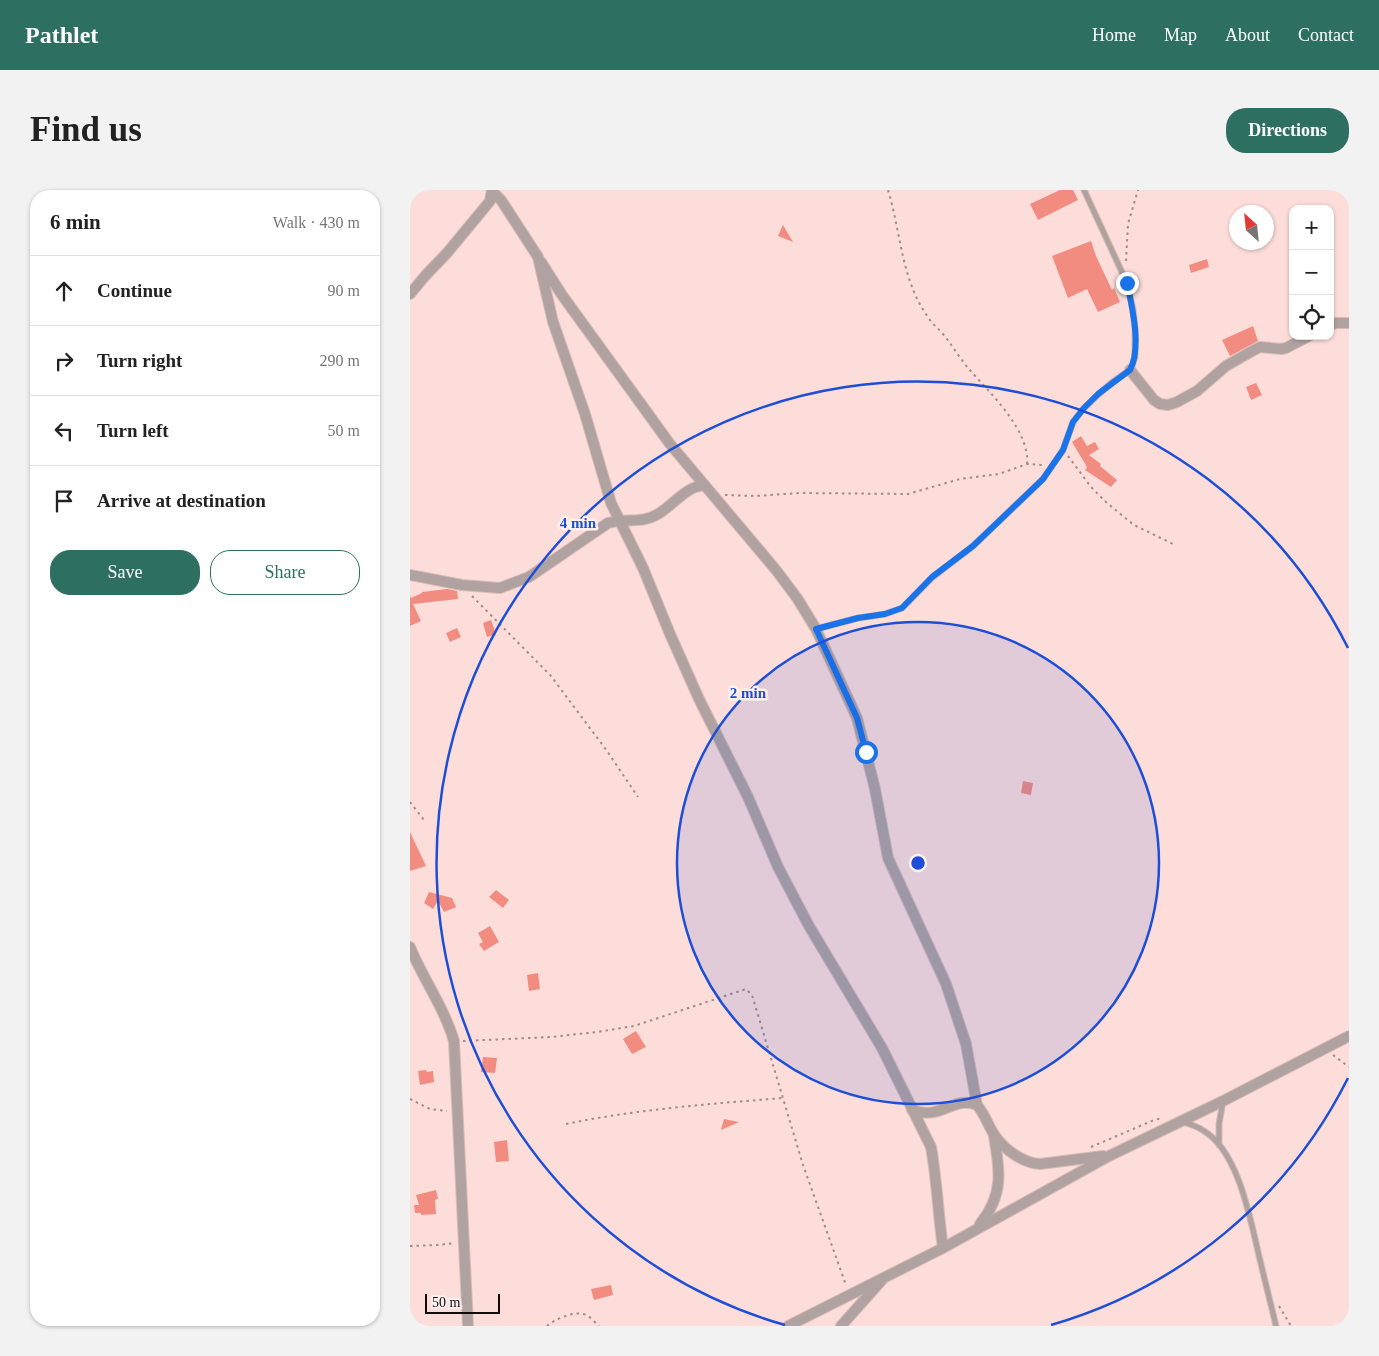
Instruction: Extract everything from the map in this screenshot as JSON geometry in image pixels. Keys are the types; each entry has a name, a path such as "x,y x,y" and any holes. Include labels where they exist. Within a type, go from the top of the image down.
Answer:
{"street":[{"path":"492,191 501,200 562,295 670,444 776,570 797,598 816,629 857,718 875,789 888,858 900,888 922,928 946,984 966,1044 977,1105 994,1135 1013,1153 1031,1164 1109,1156"},
{"path":"410,294 448,253 490,201 492,191"},
{"path":"538,257 553,322 585,414 611,503 643,568 699,699 748,797 778,867 809,926 882,1048 930,1147 934,1164 938,1216 943,1248"},
{"path":"1334,324 1349,323"},
{"path":"1130,370 1154,400 1160,404 1168,405 1197,391 1226,366 1260,347 1281,349 1302,340"},
{"path":"410,574 462,585 506,587 528,576 608,524 648,519 666,509 691,488 699,485 708,490"},
{"path":"410,947 420,972 445,1016 454,1041 462,1242 468,1326"},
{"path":"788,1326 943,1248 1109,1156 1325,1050 1349,1036"},
{"path":"912,1110 930,1114 964,1102 977,1105"},
{"path":"976,1228 995,1201 999,1186 999,1163 994,1135"},
{"path":"841,1326 885,1276"}],"lane":[{"path":"816,629 858,618 885,614 902,608 932,577 973,546 1029,494 1053,467 1063,450 1073,422 1084,408 1098,394 1130,370 1135,358 1134,329 1133,309 1127,283 1084,190"},
{"path":"1219,1145 1219,1124 1223,1101"},
{"path":"1180,1121 1205,1131 1219,1145 1237,1177 1245,1198 1276,1326"}],"path":[{"path":"888,190 893,206 900,248 911,282 928,318 1000,403 1025,446 1028,455 1027,464"},
{"path":"1126,266 1128,224 1138,190"},
{"path":"1063,450 1091,487 1106,503 1134,525 1173,544"},
{"path":"708,490 736,496 800,493 908,494 960,479 999,474 1027,464 1053,467"},
{"path":"462,585 551,676 607,751 638,797"},
{"path":"410,802 424,820"},
{"path":"454,1041 551,1037 634,1026 746,989 752,995 803,1165 850,1294"},
{"path":"1325,1050 1349,1067"},
{"path":"566,1124 608,1115 655,1109 782,1098"},
{"path":"410,1099 430,1109 457,1112"},
{"path":"1085,1150 1154,1120 1171,1118 1180,1121"},
{"path":"410,1246 462,1242"},
{"path":"547,1326 566,1316 579,1314 586,1315 599,1326"}],"building":[{"path":"1060,190 1073,190 1078,200 1038,220 1030,204"},
{"path":"783,225 793,242 778,236"},
{"path":"1091,241 1112,290 1114,288 1120,302 1098,312 1087,289 1068,298 1052,256"},
{"path":"1207,259 1209,267 1191,273 1189,265"},
{"path":"1253,326 1258,341 1230,356 1222,340"},
{"path":"1256,383 1262,395 1251,400 1246,387"},
{"path":"1081,436 1087,446 1095,442 1099,449 1089,455 1117,480 1111,487 1085,470 1087,467 1072,442"},
{"path":"447,589 457,591 458,599 413,604 421,621 410,626 410,596 411,598 422,592"},
{"path":"491,620 496,634 487,637 483,623"},
{"path":"457,628 461,637 450,642 446,633"},
{"path":"1023,781 1033,783 1031,795 1021,793"},
{"path":"410,832 426,866 410,871"},
{"path":"496,890 509,900 503,908 489,897"},
{"path":"429,892 452,898 456,907 444,912 438,901 433,909 424,903"},
{"path":"490,926 499,942 484,951 479,944 483,942 478,933"},
{"path":"538,973 540,989 529,991 527,975"},
{"path":"636,1031 646,1047 632,1054 623,1039"},
{"path":"483,1057 497,1058 495,1073 481,1072"},
{"path":"426,1070 427,1072 433,1071 434,1082 420,1085 418,1071"},
{"path":"724,1119 739,1122 721,1130"},
{"path":"507,1140 509,1161 496,1162 494,1142"},
{"path":"436,1190 438,1199 435,1200 436,1214 421,1215 421,1213 415,1213 414,1205 419,1205 416,1195"},
{"path":"611,1285 613,1295 594,1300 591,1289"}],"route":[{"path":"866,752 857,718 816,629 858,618 894,612 902,608 932,577 966,553 1043,479 1063,450 1073,422 1084,408 1111,383 1130,370 1133,365 1135,358 1133,309 1127,283"}]}
